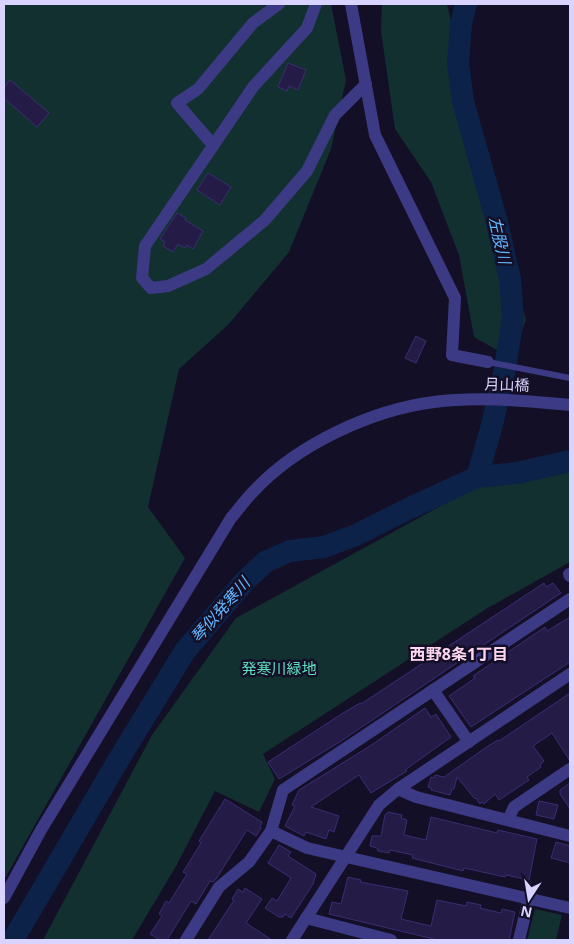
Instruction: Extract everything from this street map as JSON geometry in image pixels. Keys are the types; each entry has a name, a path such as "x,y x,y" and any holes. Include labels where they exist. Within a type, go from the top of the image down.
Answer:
{"street":[{"path":"213,145 177,103 198,89 253,23 279,4"},
{"path":"316,4 307,28 253,87 145,246 142,278 151,288 168,286 206,269 266,220 306,171 335,115 366,84"},
{"path":"352,4 375,135 455,298 452,356 488,362"},
{"name":"月山橋","path":"4,898 41,830 231,518 253,491 300,453 357,423 396,409 434,402 506,399 570,405"},
{"path":"186,940 219,887 249,862 271,831 283,790 570,599"},
{"path":"292,940 379,805 398,789 570,674"},
{"path":"434,690 469,742"},
{"path":"508,820 514,807 570,769"},
{"path":"398,789 416,797 570,836"},
{"path":"271,831 307,848 570,908"},
{"path":"519,940 529,898"},
{"path":"306,918 315,922 391,940"}],"lane":[{"path":"488,362 570,378"}],"green space":[{"path":"4,4 331,4 346,80 331,149 289,252 228,325 179,369 148,507 185,558 4,880"},
{"path":"382,4 447,4 472,108 477,181 506,250 526,320 511,358 474,337 459,255 431,182 395,129 381,31"},
{"name":"発寒川緑地","path":"570,469 570,562 486,609 263,754 275,779 259,812 215,791 175,868 132,940 43,940 152,735 236,618 477,486"},
{"path":"535,909 562,915 556,940 527,940"}],"building":[{"path":"288,63 306,70 298,90 289,86 287,91 278,87"},
{"path":"10,80 49,113 37,127 4,98 4,88"},
{"path":"208,173 231,187 220,205 197,190"},
{"path":"177,213 203,231 193,249 187,245 185,248 178,244 173,252 163,246 165,242 160,239"},
{"path":"416,336 426,341 416,363 405,358"},
{"path":"544,583 546,587 553,583 561,593 338,743 279,779 268,762 340,715 361,704"},
{"path":"570,617 570,662 471,727 449,696 475,678 473,676 545,627 547,631"},
{"path":"570,693 570,761 552,733 533,746 544,761 540,765 541,767 527,777 529,780 499,800 495,794 484,804 482,802 480,804 457,777 454,789 452,789 450,795 431,790 428,787 431,777 434,778 435,775 444,777"},
{"path":"425,708 431,717 436,714 451,737 405,770 407,771 371,793 359,775 311,807 339,816 334,832 329,830 326,839 306,832 304,836 285,826 295,806 292,805 299,790 370,746"},
{"path":"570,783 570,809 560,794 560,790"},
{"path":"225,799 262,822 261,828 256,836 247,830 216,879 213,882 210,881 196,904 191,901 167,940 160,940 150,934 162,916 159,914 166,901 169,903 187,874 183,872 201,843 199,841"},
{"path":"539,801 558,805 554,819 536,815"},
{"path":"388,812 402,815 401,818 407,820 404,835 426,840 431,817 497,833 498,830 537,839 529,880 464,868 463,871 412,858 413,855 390,850 389,853 378,851 377,848 370,846 372,836 381,836 385,815"},
{"path":"556,842 570,846 570,863 551,858"},
{"path":"279,845 291,852 288,856 316,874 313,884 291,918 285,914 283,917 279,917 265,908 272,898 277,901 291,878 268,863"},
{"path":"348,877 361,880 360,882 408,891 401,919 431,926 437,900 466,906 467,902 481,905 480,908 501,913 502,909 515,912 509,940 438,940 329,914 332,902 341,904"},
{"path":"245,888 262,899 246,923 272,940 208,940 234,900 232,899 238,889 243,892"}],"waterway":[{"name":"左股川","path":"466,4 461,24 458,63 463,101 496,219 510,279 513,318 505,368 491,429 477,477"},
{"name":"琴似発寒川","path":"13,940 185,651 244,582 265,562 290,551 324,547 356,535 477,477 517,473 570,461"}],"district":[{"name":"西野8条1丁目","path":"459,654"}]}
